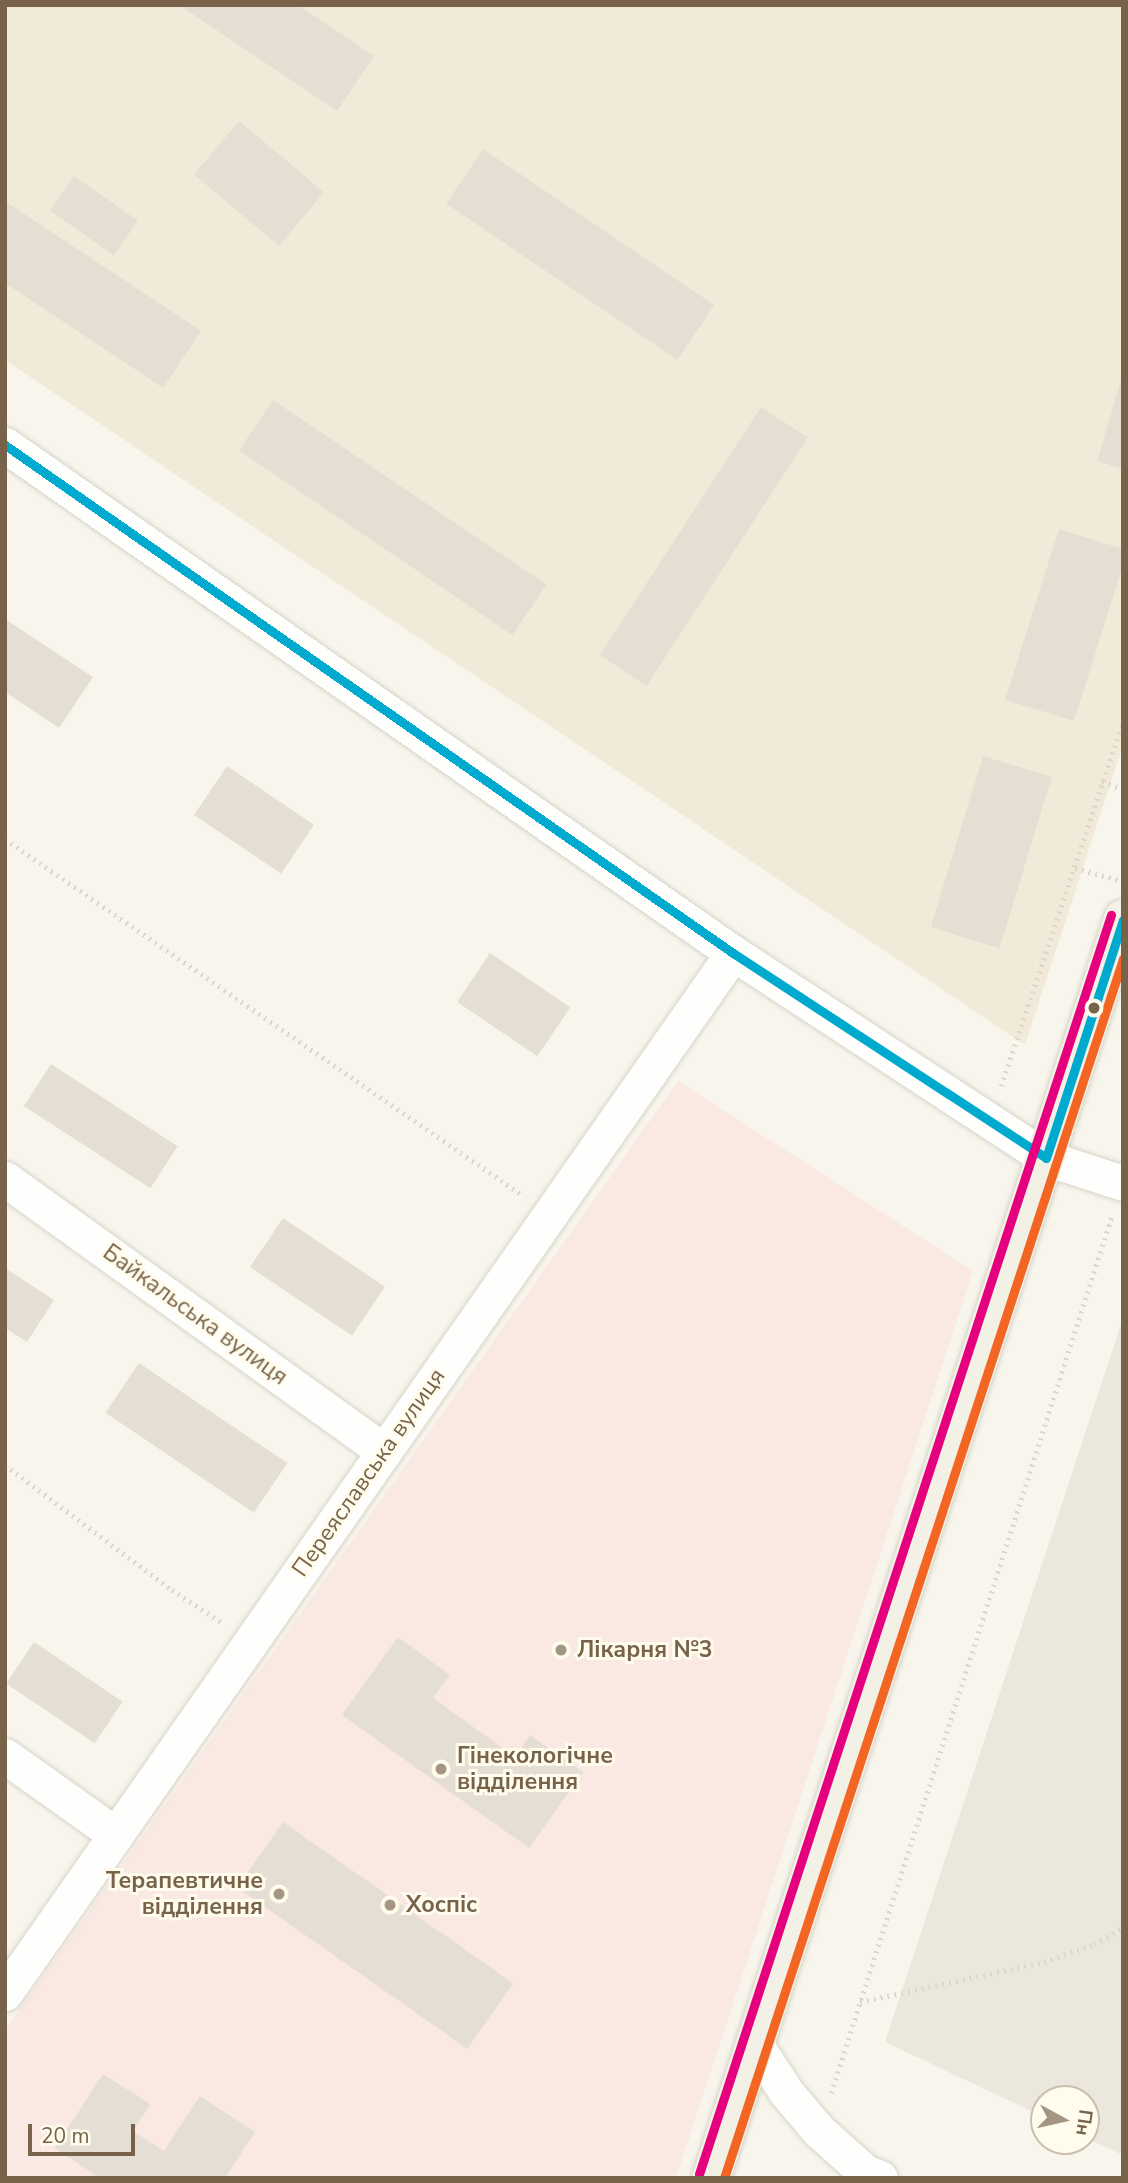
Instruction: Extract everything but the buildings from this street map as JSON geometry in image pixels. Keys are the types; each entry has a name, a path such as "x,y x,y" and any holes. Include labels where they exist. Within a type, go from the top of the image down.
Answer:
{"main road":[{"path":"710,2178 1123,919"}],"street":[{"path":"5,445 733,953 1046,1158 1123,1183"},
{"name":"Переяславська вулиця","path":"5,1993 733,953"},
{"name":"Байкальська вулиця","path":"5,1180 384,1451"},
{"path":"5,1756 116,1835"},
{"path":"755,2044 786,2092 819,2131 864,2172 880,2178"}],"path":[{"path":"989,1120 1123,721"},
{"path":"1102,782 1123,789"},
{"path":"5,839 550,1214"},
{"path":"1075,868 1123,881"},
{"path":"819,2131 1123,1183"},
{"path":"5,1465 172,1590 251,1642"},
{"path":"860,2002 1044,1962 1094,1944 1123,1928"}],"shaded area":[{"path":"5,5 1123,5 1123,745 1025,1045 5,360"},
{"name":"Лікарня №3","path":"678,1081 973,1271 676,2178 5,2178 5,2030"},
{"path":"1123,1318 1123,2155 1100,2144 1100,2085 1030,2085 1030,2110 885,2042"}],"transit line":[{"path":"5,445 733,953 1046,1158"},
{"path":"699,2174 1111,915"},
{"path":"1046,1158 1123,920"},
{"path":"724,2178 1123,959"}],"place":[{"name":"Лікарня №3","path":"561,1650"},
{"name":"Гінекологічне відділення","path":"441,1769"},
{"name":"Терапевтичне відділення","path":"279,1894"},
{"name":"Хоспіс","path":"390,1905"}]}
